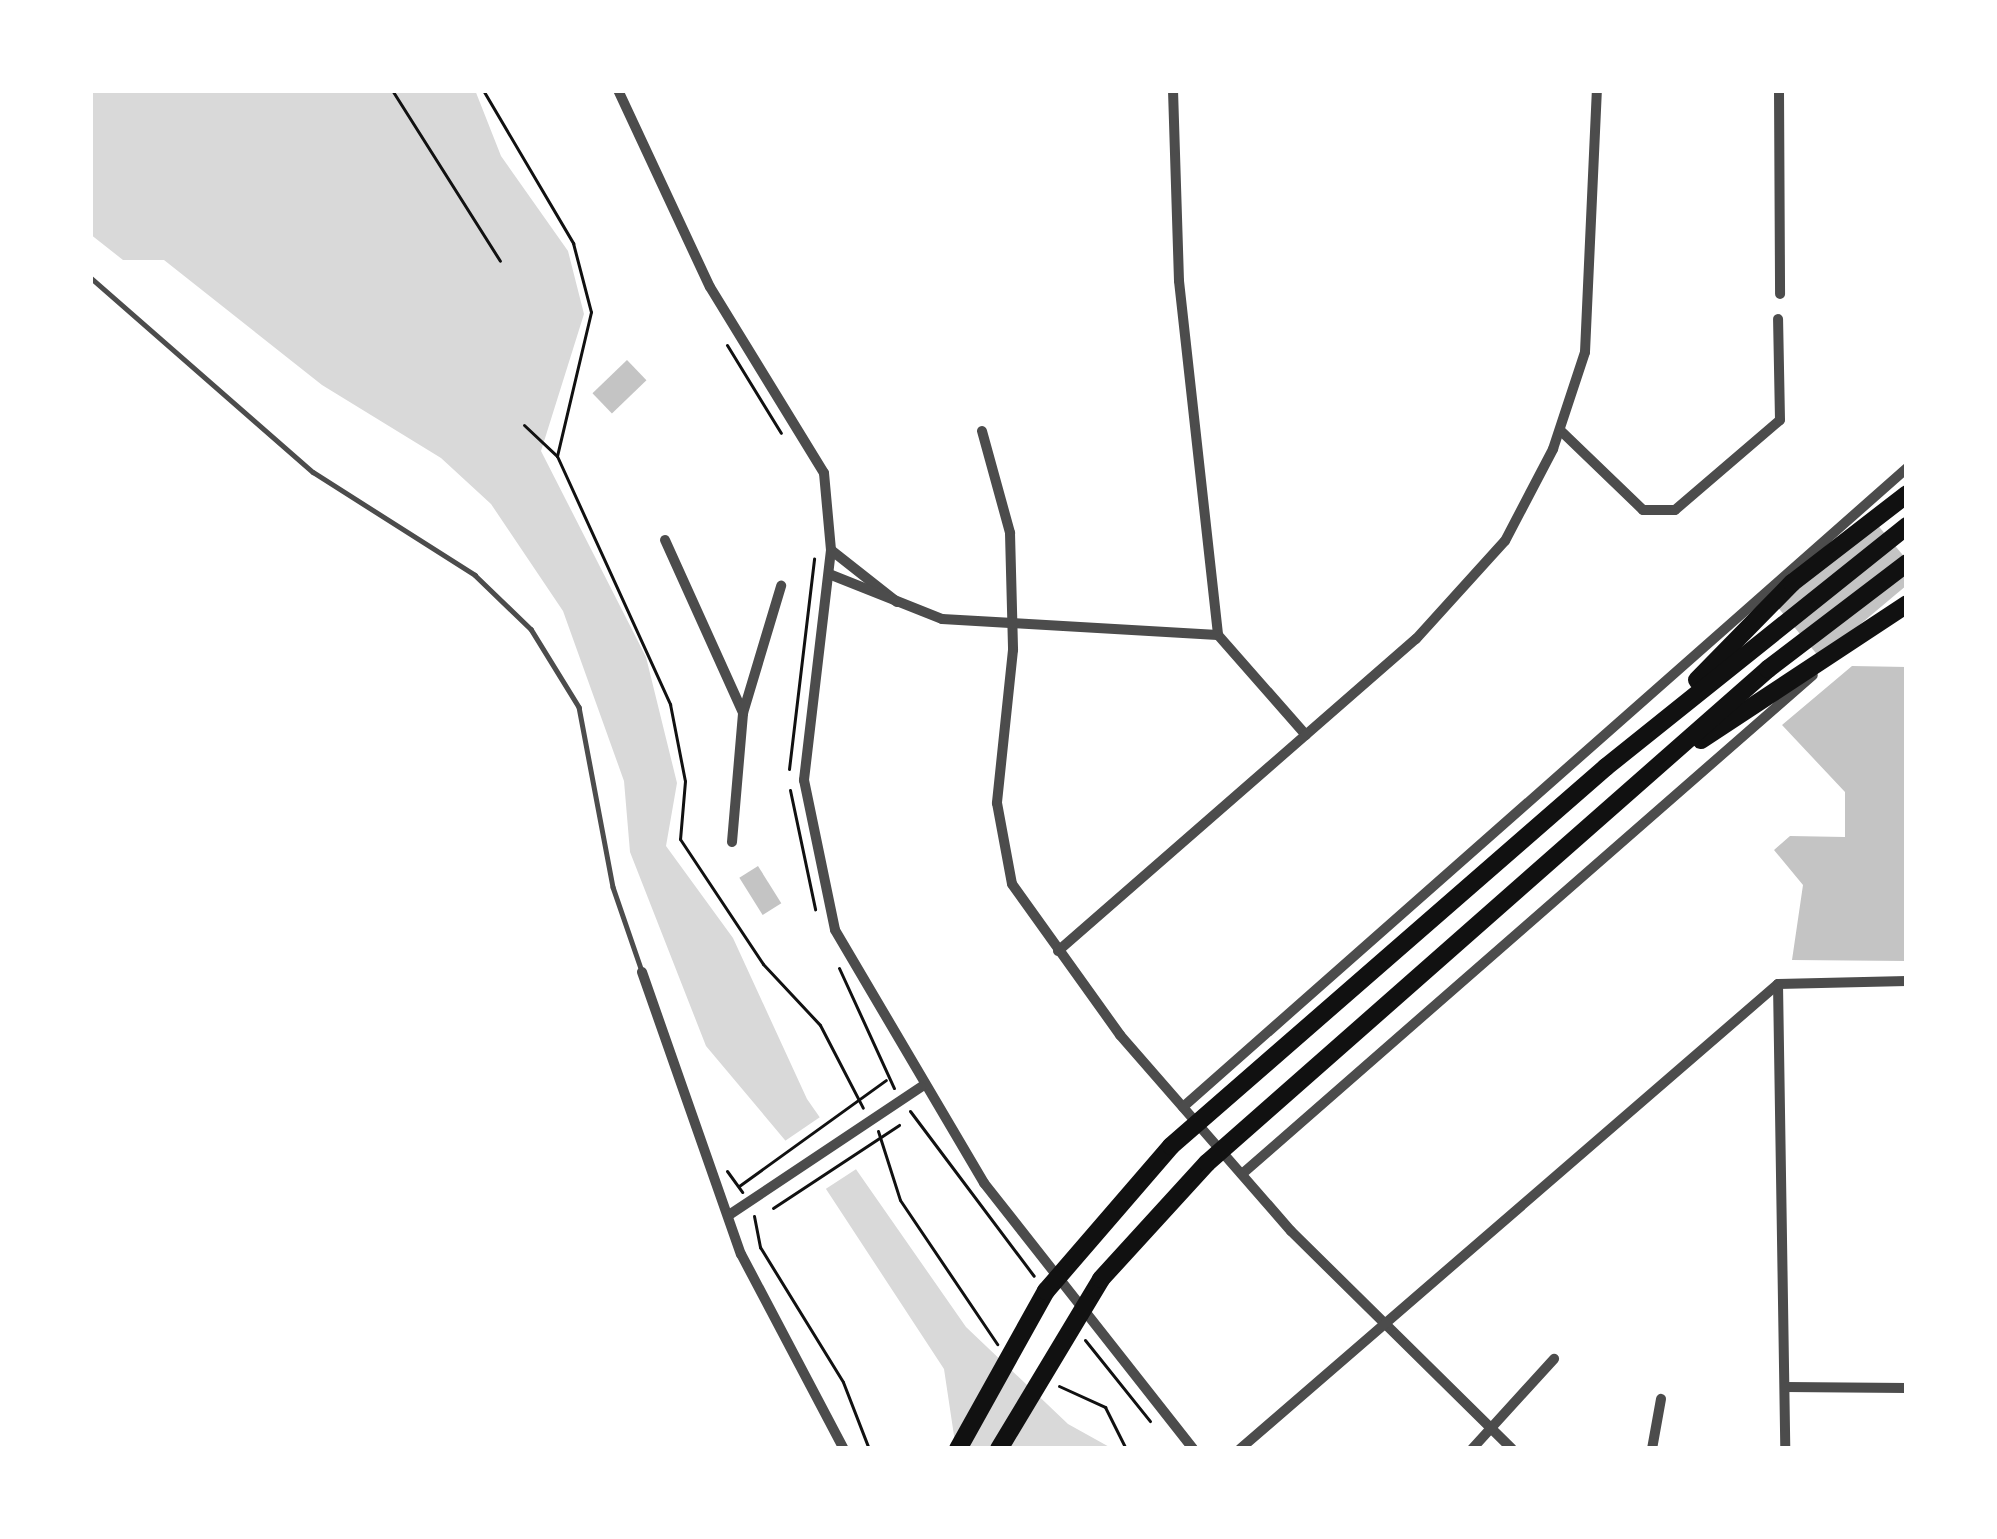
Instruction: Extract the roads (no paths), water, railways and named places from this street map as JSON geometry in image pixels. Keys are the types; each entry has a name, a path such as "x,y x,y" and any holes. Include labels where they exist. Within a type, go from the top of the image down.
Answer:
{"highway":[{"path":"1667,716 1792,583 1907,494"},
{"path":"958,1449 1046,1291 1171,1146 1667,716 1907,526"},
{"path":"999,1449 1069,1324 1149,1219 1648,776 1907,563"},
{"path":"1648,776 1907,608"}],"street":[{"path":"619,90 710,286 819,460 831,550 805,726 808,829 835,930 921,1087 1193,1449"},
{"path":"1173,90 1194,418 1219,635 1306,734"},
{"path":"1058,951 1439,618 1505,541 1561,431 1595,280 1597,90"},
{"path":"1778,90 1780,294"},
{"path":"1561,431 1643,510 1675,510 1780,420 1778,319"},
{"path":"982,431 1010,533 1014,624 998,826 1012,884 1058,951 1242,1174 1380,1328 1512,1449"},
{"path":"1183,1107 1907,468"},
{"path":"665,540 743,713"},
{"path":"831,550 897,602"},
{"path":"829,574 942,619 1219,635"},
{"path":"732,842 743,713 781,586"},
{"path":"1242,1174 1795,691 1907,608"},
{"path":"642,972 666,1065 729,1215 844,1449"},
{"path":"1240,1449 1778,984 1907,981"},
{"path":"1778,984 1785,1449"},
{"path":"729,1215 921,1087"},
{"path":"1472,1449 1554,1359"},
{"path":"1785,1387 1907,1388"},
{"path":"1652,1449 1661,1399"}],"lane":[{"path":"90,277 313,472 476,575 531,629 579,706 613,887 642,972"}]}
